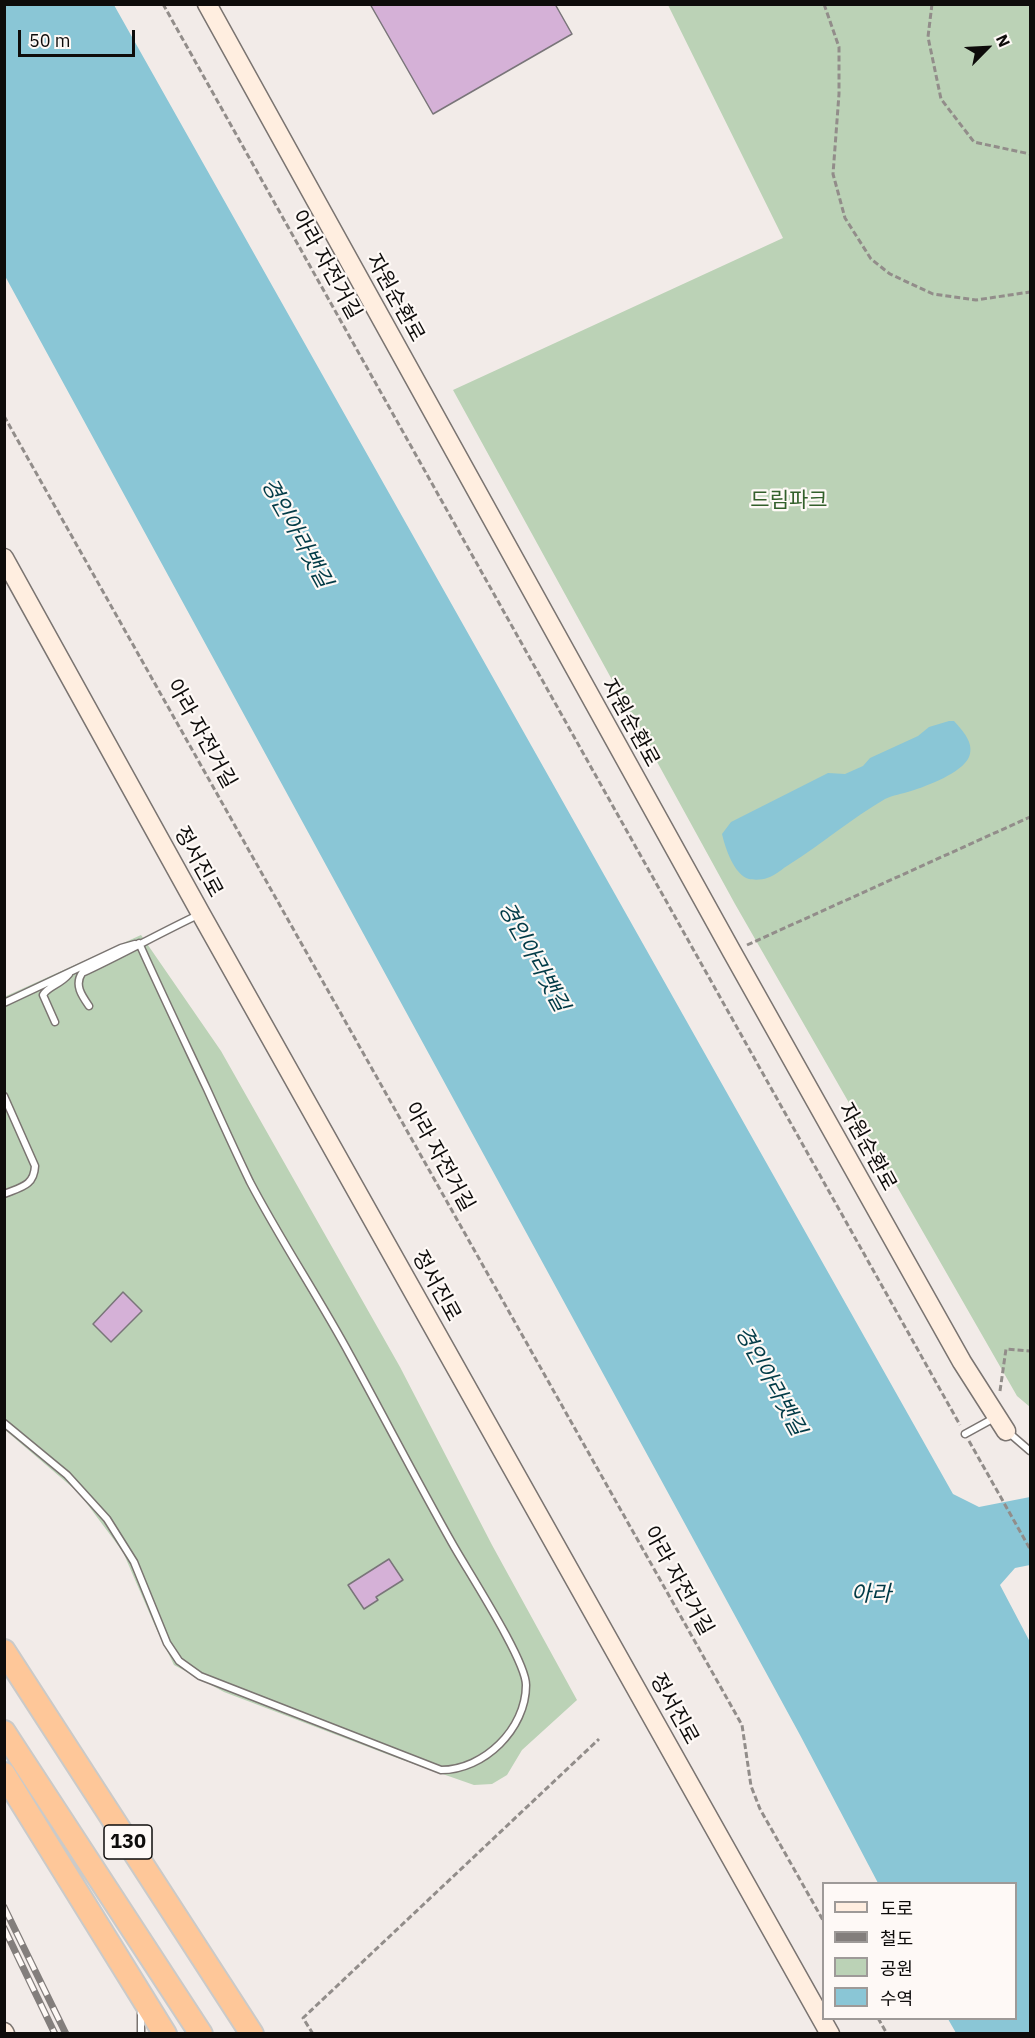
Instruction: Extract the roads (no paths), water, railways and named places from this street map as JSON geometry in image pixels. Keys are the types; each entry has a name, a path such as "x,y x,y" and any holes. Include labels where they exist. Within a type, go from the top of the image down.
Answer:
{"highway":[{"name":"130","path":"4,1651 252,2034"},
{"name":"130","path":"4,1732 201,2034"},
{"path":"4,1774 165,2034"}],"street":[{"name":"자원순환로","path":"207,4 732,952 957,1352 1001,1424"},
{"name":"정서진로","path":"4,558 201,914 822,2020"},
{"name":"정서진로","path":"822,2020 830,2034"}],"lane":[{"path":"78,986 79,976 82,973 201,914"},
{"path":"4,1003 121,948 139,943"},
{"path":"4,1423 68,1475 107,1519 134,1562 167,1643 179,1661 200,1676 441,1770 450,1770 473,1763 502,1742 511,1730 524,1701 526,1683 523,1672 505,1634 413,1474 349,1353 259,1198 139,943"},
{"path":"66,975 75,981 89,1006"},
{"path":"55,1022 43,995 44,991 62,982 66,975"},
{"path":"4,1096 35,1166 31,1181 4,1194"},
{"path":"965,1434 1001,1424"},
{"name":"자원순환로","path":"1001,1424 1030,1451"},
{"path":"141,1996 141,2034"}],"water":[{"name":"아라","path":"4,5 114,5 953,1494 979,1507 1030,1497 1030,1565 1015,1568 1000,1585 1030,1642 1030,2033 956,2033 949,2020 1017,2020 1017,1882 877,1882 800,1735 5,276"},
{"path":"954,721 961,728 969,742 969,757 959,768 926,786 885,799 770,877 749,879 739,872 728,853 722,834 731,822 828,773 845,774 863,766 870,758 918,736 929,727"}],"railway":[{"path":"4,1907 66,2034"},
{"path":"4,1928 55,2034"}],"park label":[{"name":"드림파크","path":"789,501"}],"water label":[{"name":"경인아라뱃길","path":"296,533"},
{"name":"경인아라뱃길","path":"533,957"},
{"name":"경인아라뱃길","path":"770,1381"}]}
